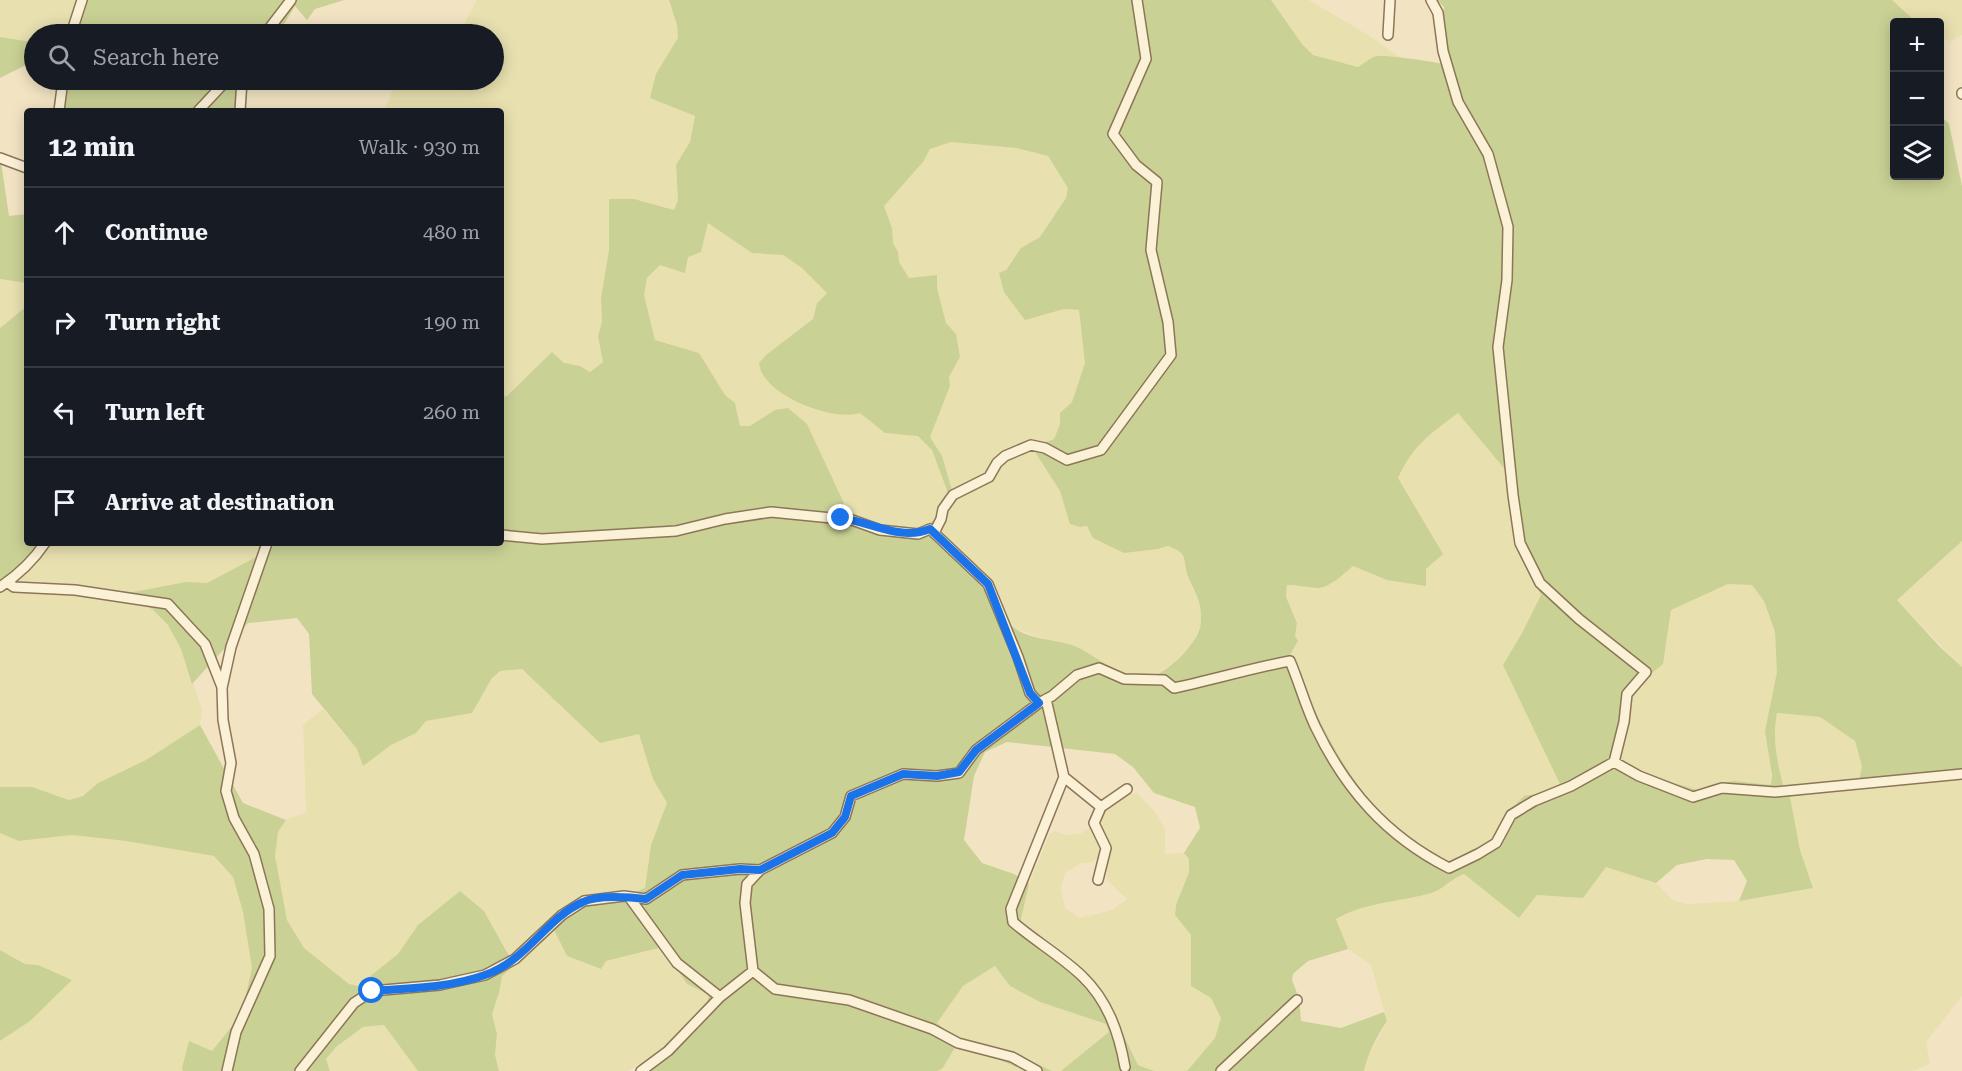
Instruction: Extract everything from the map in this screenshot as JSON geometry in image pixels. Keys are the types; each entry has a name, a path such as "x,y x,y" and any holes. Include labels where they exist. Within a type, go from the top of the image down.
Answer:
{"street":[{"path":"74,24 82,0"},
{"path":"273,24 291,0"},
{"path":"934,533 943,509 953,495 989,477 997,463 1005,456 1031,445 1045,448 1067,460 1101,450 1171,355 1168,322 1151,250 1157,182 1137,165 1113,135 1146,59 1137,0"},
{"path":"1388,34 1390,0"},
{"path":"1037,1071 1012,1057 958,1043 932,1029 849,1000 775,989 753,971 745,903 747,884 760,870 832,833 845,817 851,796 903,774 937,776 959,772 976,750 1077,675 1099,668 1124,679 1164,680 1174,688 1208,681 1253,667 1290,661 1314,725 1351,788 1385,825 1422,854 1449,868 1496,843 1511,815 1534,801 1571,786 1614,762 1624,722 1627,694 1646,672 1579,619 1540,583 1520,543 1498,347 1507,280 1508,227 1488,154 1458,102 1443,51 1438,13 1431,0"},
{"path":"59,108 62,90"},
{"path":"201,108 218,90"},
{"path":"240,108 241,90"},
{"path":"0,158 24,167"},
{"path":"504,535 542,539 676,531 725,519 771,512 852,520 880,530 918,534 930,529 988,584 1030,693 1042,701 1064,777 1101,807"},
{"path":"4,585 31,561 43,546"},
{"path":"227,1071 236,1032 270,956 269,909 254,854 234,818 226,791 231,763 223,720 222,688 231,647 266,546"},
{"path":"4,585 75,590 168,604 205,644 222,688"},
{"path":"1614,762 1639,776 1693,797 1722,788 1775,792 1962,774"},
{"path":"1064,777 1011,909 1013,922 1083,976 1109,1011 1120,1044 1125,1070"},
{"path":"1098,880 1106,848 1094,823 1101,807 1127,789"},
{"path":"300,1071 354,1004 372,991 440,986 485,975 516,959 562,915 584,901 630,897 646,899 682,875 740,869 760,870"},
{"path":"630,897 677,963 720,997"},
{"path":"641,1071 668,1051 720,997 753,971"},
{"path":"1221,1071 1297,1000"}],"shaded area":[{"path":"0,0 79,0 71,24 24,24 24,41 0,37"},
{"path":"477,0 669,0 677,25 678,38 650,97 695,116 690,142 676,165 678,200 674,211 662,206 609,200 609,250 601,298 602,322 598,336 603,362 590,372 580,366 564,363 504,396 504,108 385,108 393,90 504,90 504,24 464,24"},
{"path":"1271,0 1309,0 1368,35 1402,59 1393,56 1375,57 1358,67 1313,55 1302,44"},
{"path":"1892,0 1962,0 1962,35 1951,41 1944,39 1944,18 1912,18"},
{"path":"951,142 1016,148 1048,156 1068,188 1066,198 1040,237 1021,248 1005,270 1025,319 1064,309 1079,310 1085,363 1072,402 1060,413 1060,424 1054,439 1041,445 1032,440 988,474 952,490 942,456 930,437 950,386 949,377 960,357 956,334 946,323 937,288 937,275 909,278 899,262 898,252 893,243 892,228 884,206 923,162 930,149"},
{"path":"708,223 752,253 783,255 802,268 827,292 817,303 813,319 759,363 861,413 885,433 918,435 932,450 948,493 938,510 937,518 917,529 883,526 849,514 807,424 787,408 775,410 750,426 740,426 735,403 725,395 699,353 655,340 644,295 647,278 660,265 701,252"},
{"path":"0,279 24,283 24,308 0,328"},
{"path":"1458,413 1507,472 1520,553 1541,595 1503,665 1561,783 1506,814 1491,842 1452,863 1423,850 1392,827 1357,785 1324,730 1290,655 1298,642 1295,636 1297,623 1286,597 1287,585 1331,584 1353,566 1387,580 1426,569 1443,554 1398,478 1420,442"},
{"path":"1033,449 1060,491 1070,524 1080,527 1087,526 1123,553 1168,546 1179,550 1187,561 1187,571 1200,606 1200,628 1191,645 1172,665 1153,676 1129,674 1104,664 1075,646 1051,642 1015,628 954,547 938,531 954,499 1002,464"},
{"path":"1962,541 1962,667 1897,600"},
{"path":"48,546 259,546 258,556 207,583 186,582 133,592 13,583 41,557"},
{"path":"1728,584 1752,585 1764,601 1775,632 1778,672 1770,705 1771,785 1711,785 1698,790 1649,776 1621,759 1632,698 1652,673 1663,664 1671,610"},
{"path":"5,590 70,592 136,601 152,609 168,625 181,649 202,709 200,725 146,760 98,783 83,796 69,800 32,787 0,787 0,593"},
{"path":"522,669 600,743 639,733 653,779 667,803 651,845 645,888 633,893 580,901 511,957 484,911 460,891 418,925 399,954 358,986 349,984 304,948 287,920 275,856 278,832 286,820 306,812 303,725 323,709 357,749 363,765 391,745 416,733 426,721 472,713 492,678 500,671"},
{"path":"1776,713 1820,717 1855,741 1862,766 1859,782 1783,785 1775,750"},
{"path":"1962,778 1962,996 1926,1042 1930,1064 1913,1071 1364,1071 1367,1060 1387,1021 1371,965 1348,949 1336,919 1350,910 1448,885 1456,876 1464,874 1519,918 1537,895 1583,898 1606,867 1656,883 1674,901 1688,904 1739,901 1813,888 1800,850 1790,797 1871,786"},
{"path":"1137,793 1155,812 1165,829 1165,854 1184,853 1189,859 1189,872 1176,905 1175,915 1191,935 1191,986 1211,998 1221,1018 1215,1038 1185,1071 1154,1071 1138,1065 1101,989 1019,923 1029,884 1049,835 1055,831 1066,835 1080,834 1089,828 1099,845 1098,858 1092,862 1081,863 1065,873 1061,888 1065,908 1080,918 1112,910 1127,899 1107,880 1108,844 1101,822 1105,809 1122,795"},
{"path":"0,833 19,841 72,835 126,841 214,856 233,877 243,912 252,968 245,999 236,1021 212,1051 182,1068 183,1071 0,1071 0,1041 7,1037 38,965 26,964 0,950"},
{"path":"554,930 567,956 600,969 606,961 658,947 668,955 687,984 709,995 707,1003 667,1045 628,1071 499,1071 495,1055 497,1034 492,1014 502,975"},
{"path":"995,966 1010,986 1040,1002 1106,1024 1110,1032 1061,1071 1052,1071 1013,1052 958,1039 937,1023 963,986"},
{"path":"384,1025 418,1071 330,1071 326,1059 336,1047 363,1027"},
{"path":"956,1046 1000,1060 1025,1071 937,1071 942,1068"}],"green space":[{"path":"79,0 344,0 315,9 307,20 295,6 284,24 71,24"},
{"path":"669,0 1271,0 1302,44 1313,55 1358,67 1380,56 1450,65 1442,19 1444,7 1437,0 1892,0 1912,18 1890,18 1890,180 1944,180 1944,119 1949,124 1962,186 1962,541 1897,600 1939,646 1962,667 1962,778 1871,786 1790,797 1800,850 1813,888 1739,901 1747,881 1734,860 1707,859 1677,865 1656,883 1606,867 1583,898 1537,895 1519,918 1464,874 1431,893 1347,913 1336,919 1348,949 1308,961 1293,974 1292,980 1299,998 1301,1021 1341,1028 1384,1012 1387,1021 1373,1045 1364,1071 1185,1071 1215,1038 1221,1018 1211,998 1191,986 1191,935 1175,915 1176,905 1189,872 1189,859 1184,853 1200,828 1195,807 1154,793 1133,767 1115,754 1007,742 985,752 974,776 964,840 982,863 1014,874 1029,884 1020,923 1101,989 1138,1065 1154,1071 1061,1071 1109,1032 1106,1024 1040,1002 1010,986 995,966 963,986 937,1023 958,1039 1013,1052 1052,1071 1025,1071 1000,1060 956,1046 942,1069 937,1071 644,1071 639,1065 667,1045 707,1003 709,995 687,984 668,955 658,948 606,961 601,969 567,956 554,930 502,976 492,1014 497,1034 495,1055 499,1071 418,1071 384,1025 363,1027 336,1047 326,1059 330,1071 183,1071 189,1041 212,1051 236,1021 245,999 252,968 243,912 233,877 214,856 126,841 72,835 19,841 0,833 0,787 32,787 69,800 83,796 98,783 146,760 200,725 243,803 286,820 278,832 275,856 287,920 304,948 349,984 358,986 398,954 418,925 460,891 484,911 511,957 580,901 581,896 633,893 645,888 651,845 667,803 653,779 639,734 600,743 522,669 500,671 492,678 472,713 426,721 416,733 391,745 363,766 357,749 312,694 309,634 297,618 248,623 192,684 181,649 168,625 152,609 136,601 70,592 5,590 0,593 0,328 24,308 24,546 48,546 41,557 13,583 133,592 186,582 207,583 258,556 259,546 504,546 504,396 552,352 564,363 580,366 590,372 603,362 598,336 602,322 601,298 609,250 609,199 634,199 674,210 678,200 676,165 690,142 695,116 650,98 656,74 678,38 677,25","holes":["951,142 1016,148 1048,156 1068,188 1066,198 1040,237 1021,248 1006,270 999,273 1004,292 1025,320 1064,309 1079,310 1085,363 1072,402 1060,413 1060,424 1054,439 1041,444 1032,440 1006,451 988,474 952,490 942,456 930,437 950,386 949,377 960,357 956,334 946,323 937,288 937,275 909,278 899,262 898,252 893,243 892,228 884,206 923,162 930,149","708,223 752,253 783,255 802,268 827,293 817,303 813,319 759,363 762,373 771,385 782,393 808,406 836,414 860,413 885,433 918,436 932,450 948,493 938,510 936,519 917,529 883,526 849,514 807,424 788,408 775,410 750,426 740,426 735,403 725,395 699,353 655,340 644,295 647,278 660,265 685,273 688,257 701,252","1458,413 1507,472 1507,488 1520,553 1541,595 1503,665 1560,784 1542,793 1524,796 1506,814 1491,842 1471,850 1452,863 1426,852 1401,834 1380,813 1343,763 1313,708 1290,655 1298,641 1295,636 1297,623 1286,597 1287,585 1321,588 1336,580 1353,566 1387,580 1426,586 1426,569 1443,554 1398,478 1416,448","1033,449 1060,491 1070,524 1080,527 1087,526 1093,538 1124,553 1168,546 1180,552 1184,558 1188,576 1199,602 1200,628 1193,642 1166,669 1152,676 1130,675 1114,669 1077,647 1023,633 1016,629 1005,616 994,589 983,572 938,530 954,499 992,479 1002,464","1728,584 1752,585 1764,601 1775,632 1777,672 1765,731 1772,775 1771,785 1734,781 1698,790 1649,776 1621,759 1632,698 1652,673 1663,664 1671,610","1777,713 1820,717 1855,741 1862,766 1859,781 1783,785 1775,740"]},
{"path":"0,37 24,41 24,66 0,78"},
{"path":"67,90 248,90 238,108 65,108"},
{"path":"0,155 9,216 24,214 24,283 0,279"},
{"path":"0,950 25,964 38,965 72,980 30,1021 0,1041"}],"route":[{"path":"372,991 440,986 485,975 516,959 562,915 584,901 624,896 646,899 682,875 740,869 760,870 832,833 845,817 851,796 903,774 937,776 959,772 976,750 1039,703 1030,693 988,584 930,529 918,534 880,530 841,518"}]}
